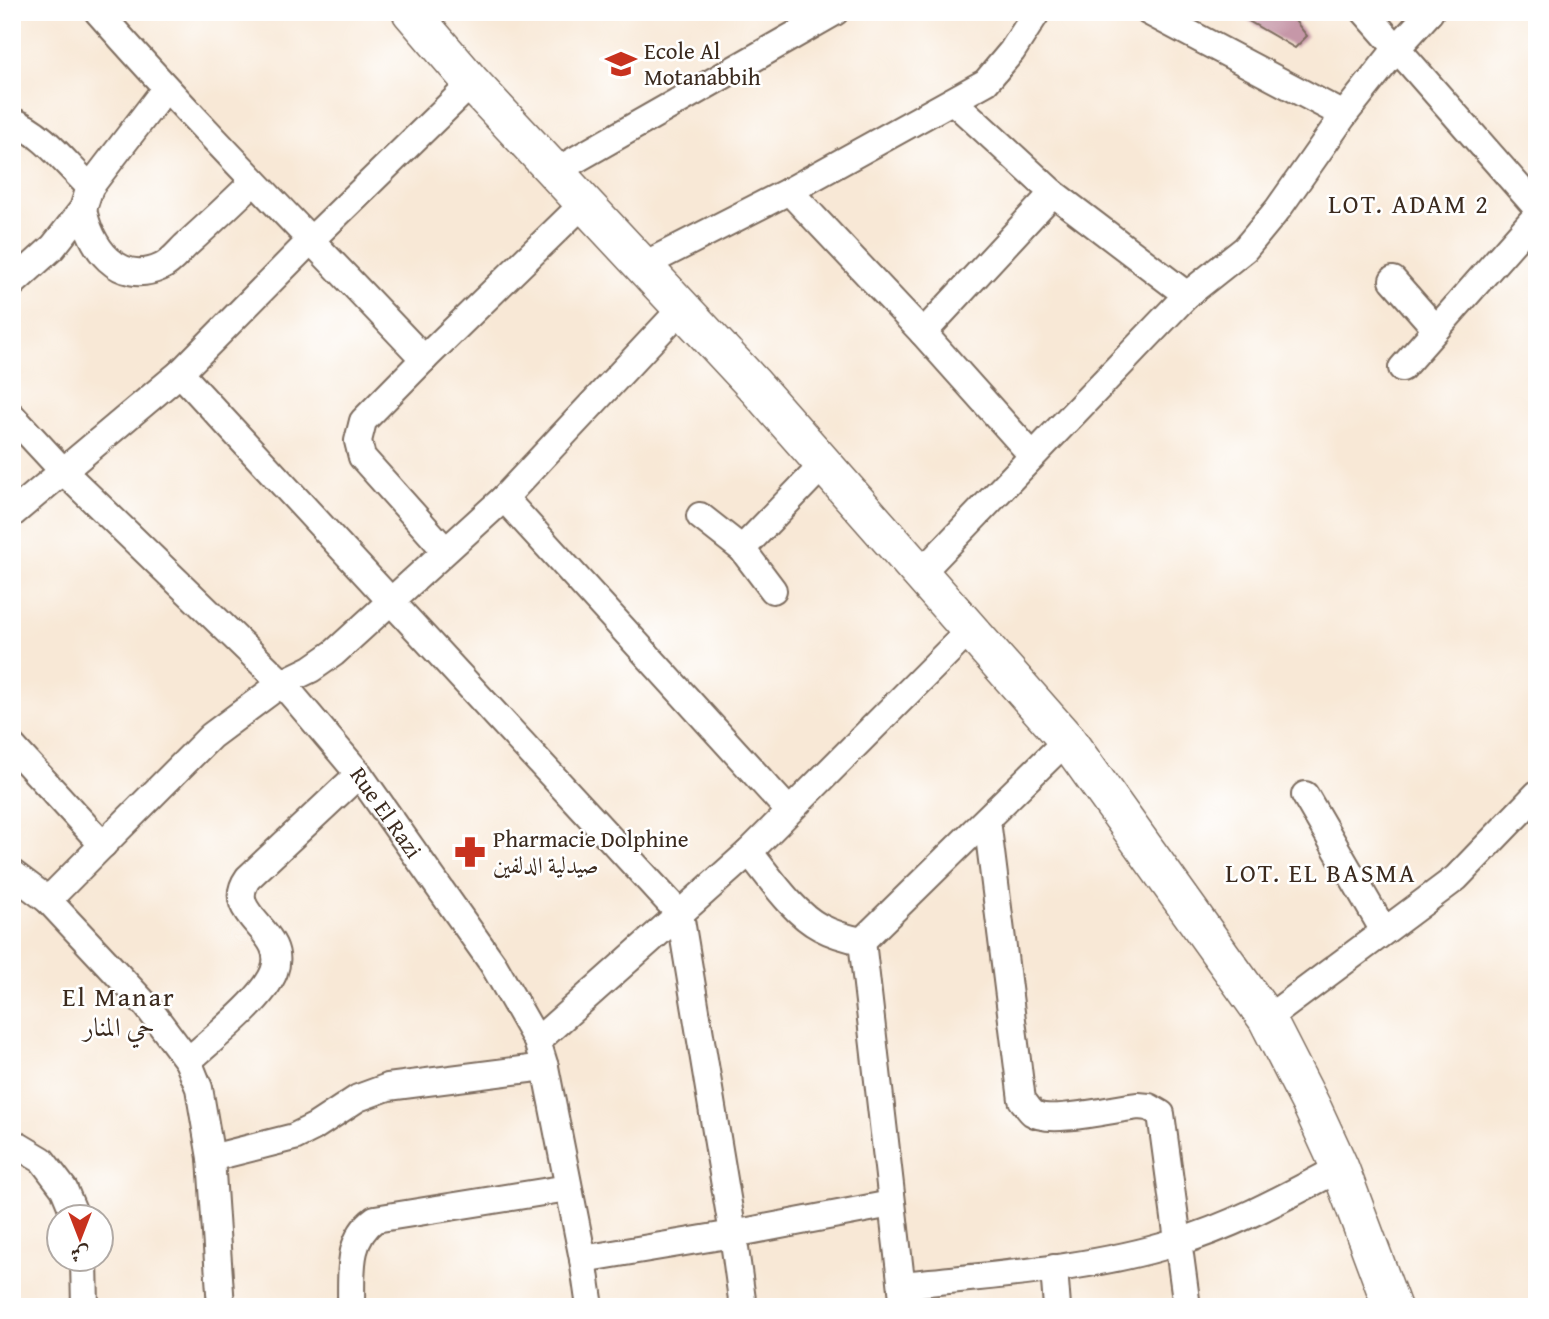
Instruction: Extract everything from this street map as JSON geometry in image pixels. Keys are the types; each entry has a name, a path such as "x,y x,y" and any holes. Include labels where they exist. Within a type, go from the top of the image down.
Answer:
{"street":[{"path":"98,12 165,89 253,182 312,239 424,359"},
{"path":"411,12 472,83 824,464 1067,740 1267,1018 1340,1168 1392,1307"},
{"path":"554,172 835,12"},
{"path":"642,266 789,191 986,82 1012,51 1037,12"},
{"path":"1149,12 1344,115"},
{"path":"1365,12 1537,208"},
{"path":"920,574 1187,295 1245,249 1278,209 1344,115 1396,48 1430,12"},
{"path":"12,514 180,373 472,83"},
{"path":"12,284 53,247 165,89"},
{"path":"953,101 1053,193 1187,295"},
{"path":"12,121 23,125 46,143 86,198 86,226 110,263 142,273 163,267 253,182"},
{"path":"789,191 923,333 1032,455"},
{"path":"923,333 1053,193"},
{"path":"445,550 362,457 358,441 363,421 584,203"},
{"path":"1402,369 1537,215"},
{"path":"1393,280 1436,329"},
{"path":"48,900 211,736 282,683 311,669 334,653 504,498 682,308"},
{"path":"180,373 680,914 743,1307"},
{"name":"Rue El Razi","path":"12,416 64,472 282,683 359,774 493,964 537,1041 545,1067 590,1307"},
{"path":"742,549 824,464"},
{"path":"504,498 789,811"},
{"path":"700,516 742,549 773,590"},
{"path":"537,1041 748,852 969,631"},
{"path":"862,941 1067,740"},
{"path":"12,746 103,845"},
{"path":"188,1061 256,998 273,974 277,959 273,944 241,903 241,888 247,878 359,774"},
{"path":"1305,795 1384,931"},
{"path":"1267,1018 1456,878 1534,805"},
{"path":"987,820 1022,1100 1033,1113 1057,1117 1128,1107 1149,1107 1161,1114 1187,1307"},
{"path":"748,852 803,916 841,936 862,941"},
{"path":"12,873 48,900 147,1006 188,1061 199,1088 211,1158 221,1307"},
{"path":"862,941 903,1296 1115,1258 1177,1243 1263,1209 1340,1168"},
{"path":"211,1158 294,1137 314,1128 358,1098 388,1087 545,1067"},
{"path":"12,1142 41,1160 64,1189 70,1204"},
{"path":"351,1307 352,1254 365,1227 375,1219 568,1188"},
{"path":"583,1259 891,1204"},
{"path":"1054,1268 1057,1307"},
{"path":"84,1274 85,1307"}],"building":[{"path":"1233,12 1288,12 1307,36 1295,48"}],"place":[{"name":"Ecole Al Motanabbih","path":"621,64"},
{"name":"Pharmacie Dolphine صيدلية الدلفين","path":"470,852"}],"district":[{"name":"LOT. ADAM 2","path":"1409,204"},
{"name":"LOT. EL BASMA","path":"1321,873"},
{"name":"El Manar حي المنار","path":"119,1012"}]}
